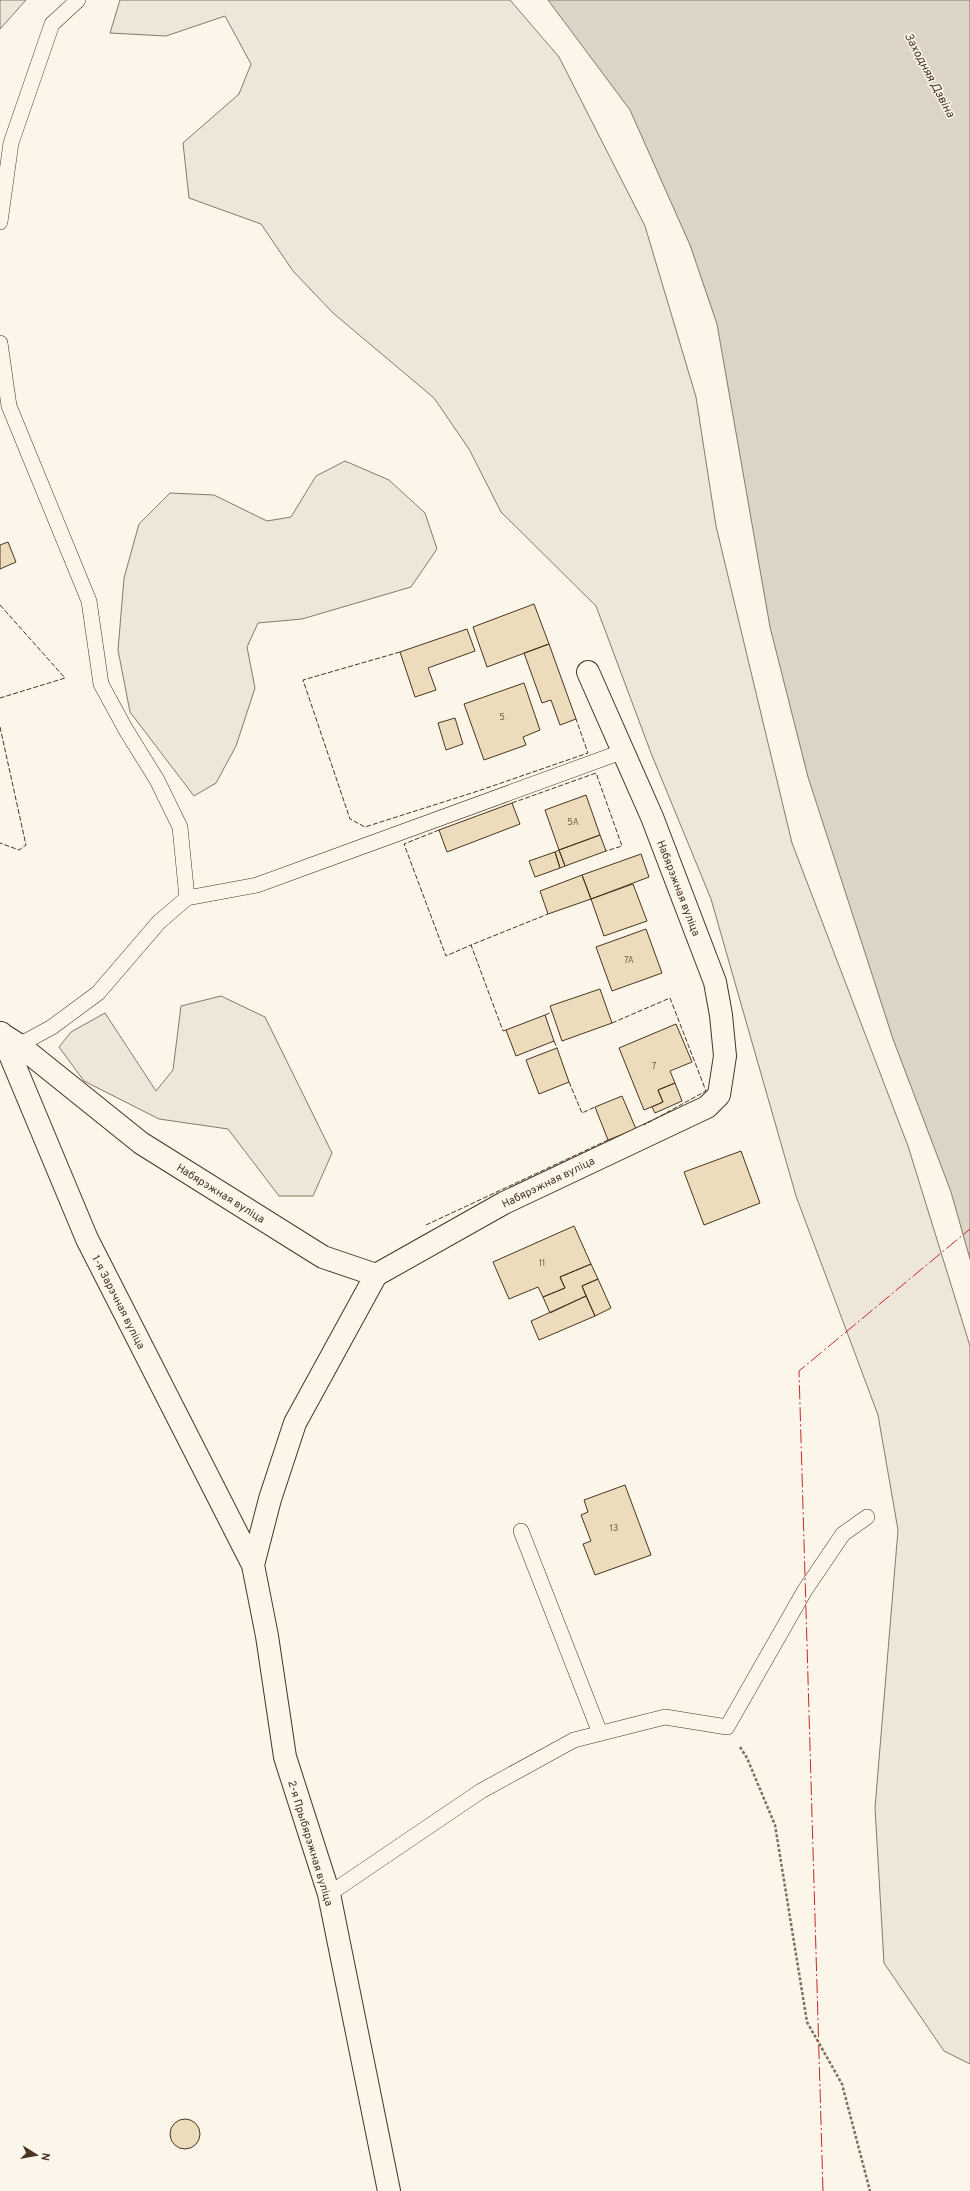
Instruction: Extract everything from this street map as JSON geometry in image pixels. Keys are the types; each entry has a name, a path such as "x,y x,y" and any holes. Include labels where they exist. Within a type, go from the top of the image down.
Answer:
{"street":[{"name":"Набярэжная вуліца","path":"7,1038 141,1143 323,1257 376,1275 504,1203 707,1107 719,1095 725,1056 721,1015 714,982 683,897 624,751 588,672"},
{"name":"1-я Зарэчная вуліца","path":"7,1038 87,1239 253,1565"},
{"path":"253,1565 270,1499 295,1423 376,1275"},
{"name":"2-я Прыбярэжная вуліца","path":"253,1565 267,1636 285,1757 329,1894 389,2191"}],"lane":[{"path":"0,222 11,143 52,24 78,0"},
{"path":"0,343 9,406 89,600 101,684 126,730 157,780 180,827 187,898"},
{"path":"7,1038 52,1027 98,993 159,922 187,898 257,885 624,751"},
{"path":"329,1894 481,1791 574,1740 665,1717 727,1727 805,1590 843,1534 867,1517"},
{"path":"521,1532 600,1733"}],"path":[{"path":"727,1727 747,1758 775,1825 806,2022 842,2084 870,2191"}],"shaded area":[{"path":"0,0 26,0 0,29"},
{"path":"120,0 510,0 559,57 645,226 696,397 716,526 792,843 908,1146 970,1346 970,2064 944,2051 884,1963 875,1808 898,1530 878,1415 796,1196 711,899 651,753 596,606 501,512 469,449 434,398 333,313 293,271 261,224 189,198 183,143 239,94 251,64 225,16 166,36 110,33"},
{"path":"345,461 389,480 425,513 437,549 411,587 302,619 258,623 247,647 255,688 236,746 216,783 194,796 130,712 118,650 124,578 139,524 170,493 214,495 267,521 291,517 316,476"},
{"path":"221,996 265,1017 332,1153 313,1196 279,1196 228,1129 159,1119 84,1081 59,1047 71,1032 105,1013 156,1091 173,1070 181,1006"}],"water":[{"name":"Заходняя Дзвіна","path":"548,0 970,0 970,1259 951,1192 893,1039 808,777 770,627 717,324 690,245 630,110"}],"building":[{"path":"8,542 16,562 0,569 0,545"},
{"path":"534,604 549,644 487,667 473,627"},
{"path":"467,629 475,651 428,668 436,690 415,697 400,652"},
{"path":"549,644 576,719 560,725 551,700 542,703 524,653"},
{"path":"524,683 540,730 523,737 526,745 484,760 464,704"},
{"path":"455,718 463,744 446,750 438,723"},
{"path":"586,795 600,835 559,850 545,810"},
{"path":"512,803 520,824 447,852 439,830"},
{"path":"600,835 606,851 565,866 559,850"},
{"path":"559,850 565,866 560,868 555,852"},
{"path":"555,852 560,868 535,877 529,861"},
{"path":"641,854 649,877 591,899 582,875"},
{"path":"582,875 591,899 548,914 540,891"},
{"path":"633,884 647,921 604,936 591,899"},
{"path":"646,929 662,973 612,991 596,947"},
{"path":"600,989 612,1023 562,1041 550,1006"},
{"path":"545,1015 554,1041 516,1056 506,1030"},
{"path":"676,1024 692,1062 670,1071 675,1083 658,1090 663,1102 644,1110 619,1048"},
{"path":"557,1048 569,1082 539,1094 526,1060"},
{"path":"675,1083 682,1101 655,1113 652,1107 663,1102 658,1090"},
{"path":"622,1096 636,1129 608,1140 595,1107"},
{"path":"741,1151 760,1203 704,1225 684,1172"},
{"path":"574,1226 591,1264 560,1277 565,1288 543,1297 538,1287 509,1299 493,1262"},
{"path":"591,1264 598,1279 582,1286 586,1296 550,1313 543,1297 565,1288 560,1277"},
{"path":"598,1279 611,1308 595,1316 582,1286"},
{"path":"586,1296 595,1316 539,1340 531,1321"},
{"path":"625,1485 651,1555 595,1575 583,1544 591,1541 581,1515 588,1512 584,1500"},
{"path":"185,2119 196,2123 200,2134 196,2145 185,2149 174,2145 170,2134 174,2123"}],"fence":[{"path":"0,605 65,678 0,698"},
{"path":"400,652 303,680 350,819 365,827 478,791 588,753 576,719"},
{"path":"0,727 26,845 19,850 0,843"},
{"path":"512,803 596,773 622,846 606,851"},
{"path":"439,830 404,844 446,956 471,945"},
{"path":"506,1030 503,1031 471,945 548,914"},
{"path":"612,1023 670,998 706,1091 644,1125"},
{"path":"545,1015 552,1012"},
{"path":"554,1041 557,1048"},
{"path":"569,1082 582,1113 595,1107"},
{"path":"426,1225 608,1140"}],"power":[{"path":"823,2191 799,1371 970,1229"}]}
